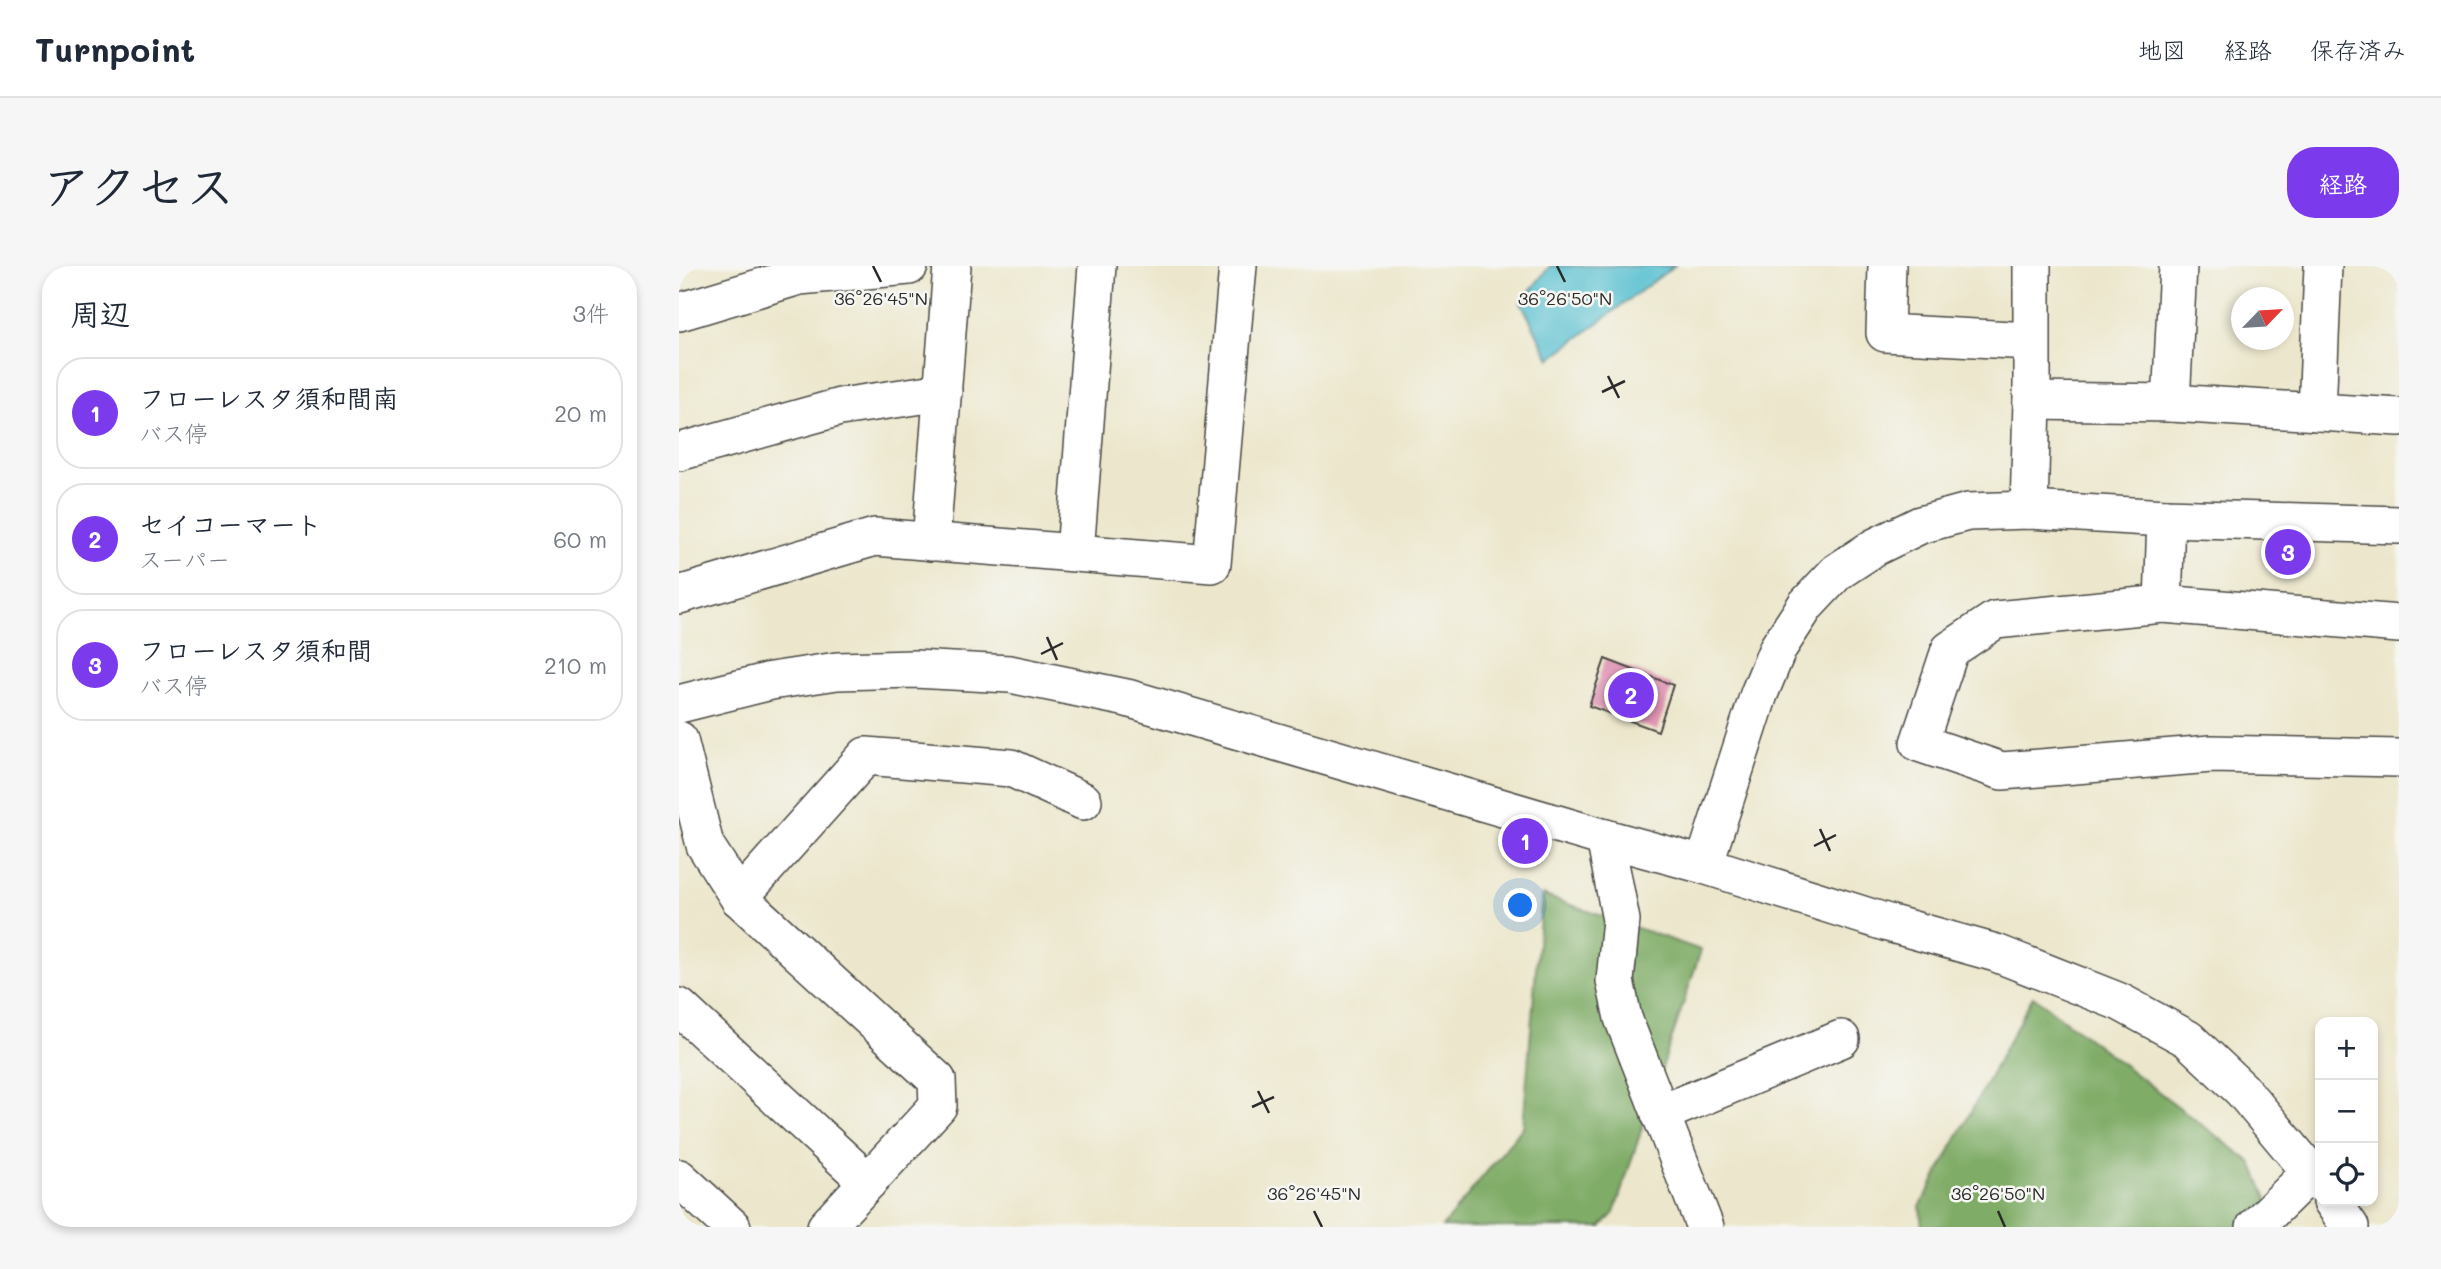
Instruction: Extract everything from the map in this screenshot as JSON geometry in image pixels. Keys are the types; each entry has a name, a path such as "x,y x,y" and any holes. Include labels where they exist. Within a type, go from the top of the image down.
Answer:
{"street":[{"path":"679,312 799,275 909,266"},
{"path":"931,542 952,266"},
{"path":"1075,553 1097,266"},
{"path":"679,595 875,537 1212,564 1238,266"},
{"path":"1887,266 1885,333 2030,341"},
{"path":"2029,510 2032,266"},
{"path":"2171,403 2178,266"},
{"path":"2317,412 2323,266"},
{"path":"679,452 840,407 943,392"},
{"path":"2032,401 2171,403 2399,417"},
{"path":"1704,864 1759,694 1778,648 1806,605 1837,572 1875,547 1920,525 1968,512 2029,510 2166,518 2399,525"},
{"path":"2162,604 2166,518"},
{"path":"2399,624 2162,604 1995,620 1950,650 1919,743 2002,771 2211,754 2399,758"},
{"path":"679,704 771,681 837,671 914,668 1010,674 1127,698 1605,838 1704,864 1888,923 1996,953 2120,1002 2188,1039 2242,1090 2315,1176"},
{"path":"679,740 692,852 937,1080 938,1106 826,1227"},
{"path":"739,898 866,756 1011,768 1083,801"},
{"path":"1605,838 1621,920 1615,981 1623,1018 1705,1227"},
{"path":"679,1007 868,1182"},
{"path":"1660,1114 1841,1039"},
{"path":"679,1178 732,1227"},
{"path":"2255,1227 2315,1178"},
{"path":"2335,1206 2350,1227"}],"green space":[{"path":"1542,895 1701,950 1614,1213 1601,1227 1442,1227 1523,1127"},
{"path":"2033,996 2252,1163 2279,1227 1922,1227 1920,1207"}],"water":[{"path":"1550,266 1674,266 1550,359 1521,302"}],"building":[{"path":"1605,659 1673,685 1658,731 1589,706"}],"place":[{"name":"フローレスタ須和間","path":"2288,552"},
{"name":"セイコーマート","path":"1631,695"},
{"name":"フローレスタ須和間南","path":"1525,841"}]}
